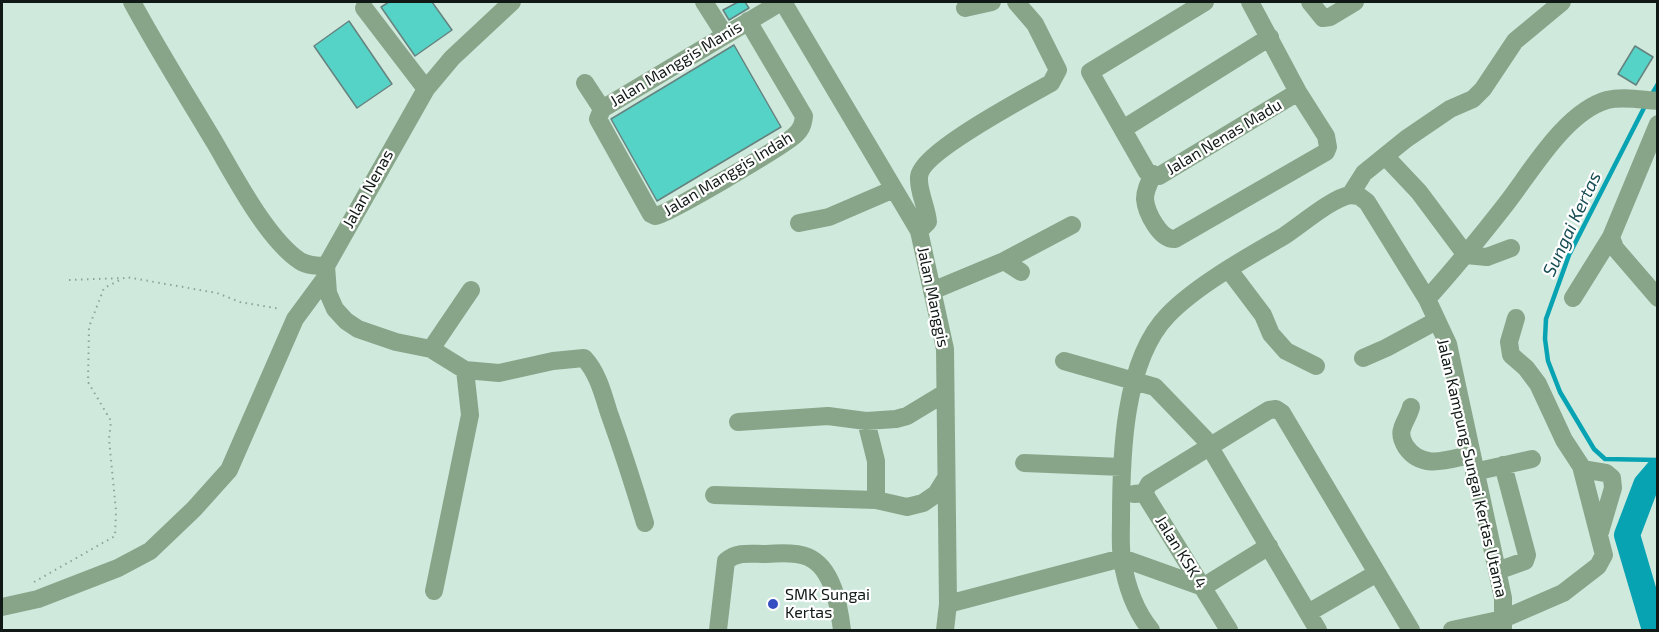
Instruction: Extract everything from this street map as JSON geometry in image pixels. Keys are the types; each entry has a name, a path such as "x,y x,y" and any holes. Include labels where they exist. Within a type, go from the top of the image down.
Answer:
{"street":[{"path":"132,2 245,194 280,241 300,261 326,271 327,293 335,309 346,321 358,329 386,339 431,350 465,370 499,373 553,361 584,358 592,366 629,467 645,524"},
{"path":"704,2 725,35"},
{"name":"Jalan Manggis Manis","path":"602,109 782,2"},
{"name":"Jalan Manggis","path":"782,2 919,231 945,349 948,604 945,630"},
{"path":"965,8 992,2"},
{"path":"919,231 928,222 919,175 924,164 942,148 1051,83 1057,75 1058,70 1035,24 1016,2"},
{"name":"Jalan Nenas Madu","path":"1205,2 1090,72 1147,172 1153,176 1160,176 1298,92"},
{"path":"1153,176 1146,190 1147,208 1162,235 1168,239 1184,236 1326,152 1328,147 1326,136 1298,92 1250,2"},
{"path":"1315,8 1330,17 1355,2"},
{"path":"1145,629 1130,591 1122,558 1121,496 1127,420 1136,379 1153,334 1168,315 1229,270 1344,196 1350,195 1365,173 1384,156 1450,109 1473,99 1483,89 1515,41 1562,2"},
{"name":"Jalan Nenas","path":"2,607 38,599 118,568 150,551 194,509 229,470 292,326 326,271 426,89 504,5"},
{"path":"364,8 426,89"},
{"name":"Jalan Manggis Indah","path":"602,109 598,119 651,214 655,216 775,149 796,135 803,126 804,116 748,21"},
{"path":"1123,129 1270,37"},
{"path":"585,82 602,109"},
{"path":"1427,298 1466,255 1553,140 1578,118 1605,100 1658,101"},
{"path":"1573,298 1611,237 1658,124"},
{"path":"1384,156 1419,192 1466,255 1487,257 1510,248"},
{"path":"799,223 829,217 894,189"},
{"name":"Jalan Kampung Sungai Kertas Utama","path":"1350,195 1359,196 1367,202 1427,298 1448,344 1503,598 1503,625"},
{"path":"932,291 1004,261 1071,225"},
{"path":"1611,237 1615,248 1658,298"},
{"path":"1004,261 1021,272"},
{"path":"1229,270 1263,315 1271,334 1286,351 1316,366"},
{"path":"431,350 471,290"},
{"path":"1452,630 1503,625 1563,593 1598,566 1604,555 1582,469 1564,440 1538,384 1526,368 1511,355 1509,342 1516,318"},
{"path":"1363,358 1436,321"},
{"path":"1064,361 1136,379 1155,387 1210,447 1318,630"},
{"path":"434,591 471,415 465,370"},
{"path":"738,422 828,416 866,421 907,416 945,393"},
{"path":"1411,407 1401,431 1403,443 1411,454 1424,461 1503,465 1532,459"},
{"path":"1121,496 1144,493 1149,484 1269,410 1276,409 1282,412 1411,630"},
{"path":"866,421 876,461 876,500"},
{"path":"1024,463 1122,467"},
{"path":"1497,571 1520,565 1525,561 1527,555 1503,465"},
{"path":"1582,469 1606,473 1612,478 1613,488 1599,534"},
{"path":"714,495 876,500 907,507 923,503 936,494 946,478"},
{"name":"Jalan KSK 4","path":"1144,493 1230,630"},
{"path":"948,604 1122,558 1203,587 1269,546"},
{"path":"718,630 726,561 734,554 778,554 807,557 823,568 829,578 842,630"},
{"path":"1308,613 1377,573"}],"path":[{"path":"26,587 115,536 116,511 109,439 111,421 88,382 89,327 104,288 126,278"},
{"path":"69,280 126,278 217,293 240,302 278,307 292,326"}],"building":[{"path":"389,2 432,2 452,30 415,56 381,7"},
{"path":"738,2 745,2 749,8 729,20 723,10"},
{"path":"349,21 392,84 357,108 314,46"},
{"path":"734,45 781,127 657,201 611,119"},
{"path":"1635,46 1653,57 1636,85 1618,74"}],"waterway":[{"name":"Sungai Kertas","path":"1652,94 1658,84"},
{"name":"Sungai Kertas","path":"1646,104 1569,255 1546,319 1545,339 1548,361 1560,392 1594,449 1605,459 1658,460"},
{"path":"1655,630 1627,535 1646,485 1658,471"}],"place":[{"name":"SMK Sungai Kertas","path":"773,604"}]}
